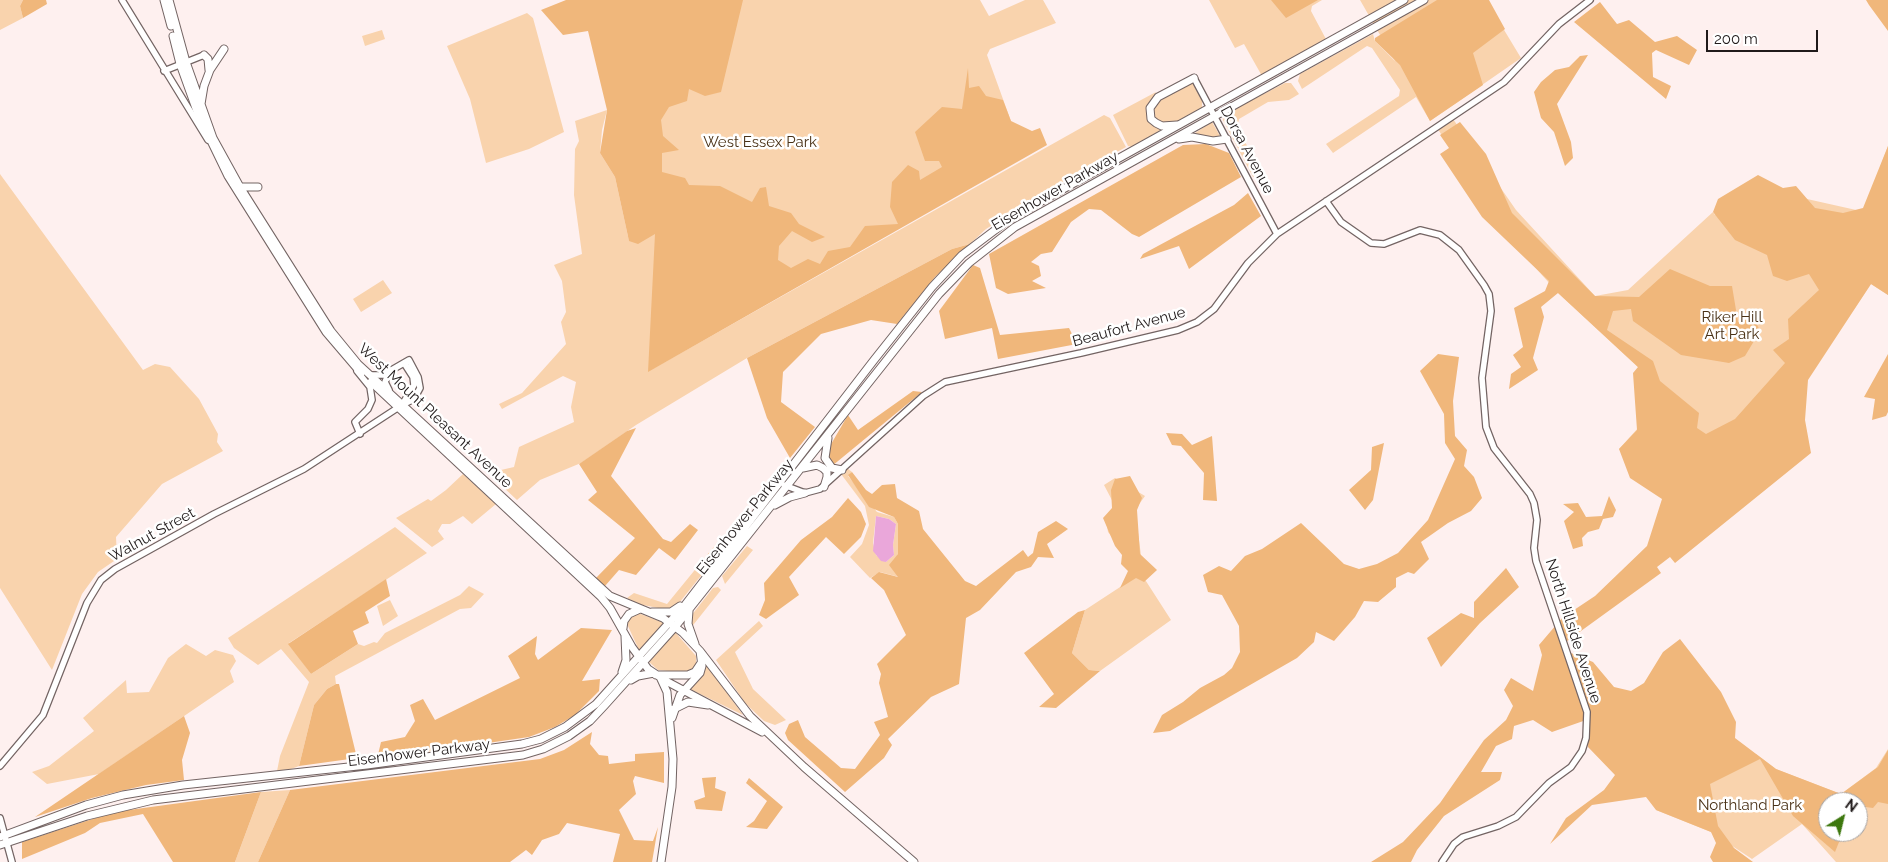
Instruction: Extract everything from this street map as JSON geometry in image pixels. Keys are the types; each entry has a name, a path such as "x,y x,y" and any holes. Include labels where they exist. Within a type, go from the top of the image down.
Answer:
{"main road":[{"path":"164,0 177,51 183,63"},
{"path":"169,0 183,63"},
{"name":"Eisenhower Parkway","path":"687,607 784,485 932,287 962,255 1011,218 1211,109 1404,0"},
{"name":"Eisenhower Parkway","path":"0,845 5,838 86,805 153,789 522,744 554,734 596,704 640,660 672,624 771,507 784,485 802,468 939,294 984,250 1015,227 1424,0"},
{"path":"202,112 201,100 210,70 224,49"},
{"path":"204,55 208,59 210,70"},
{"name":"West Mount Pleasant Avenue","path":"183,63 208,126 240,187 331,331 368,374 399,405 601,597 624,630 640,660 656,675"},
{"name":"West Mount Pleasant Avenue","path":"183,63 210,144 228,177 331,339 351,364 399,405 602,590 616,600 650,612"},
{"path":"1183,124 1171,126 1156,123 1151,119 1150,108 1158,97 1194,78"},
{"path":"1171,141 1182,138 1213,141 1227,139"},
{"path":"240,187 258,187 250,202"},
{"path":"830,432 825,445 825,458 832,468 842,470"},
{"path":"802,468 817,465 823,468 827,472 824,487"},
{"path":"771,507 790,497 805,493"},
{"path":"650,612 671,612 687,607 688,624 698,649 701,663 700,673 684,691 674,710 671,721"},
{"path":"618,680 626,660 624,622 628,614 640,609"},
{"path":"650,612 672,624 698,649 740,706 773,738 914,862"},
{"name":"Eisenhower Parkway","path":"5,838 153,800 522,755 557,743 581,728 624,684 640,660"},
{"path":"624,684 638,676 688,675 695,672 701,663"},
{"path":"656,675 773,738"},
{"path":"656,675 667,692 671,721 672,787 661,862"},
{"path":"674,710 688,702 714,706"}],"street":[{"path":"122,0 210,144"},
{"name":"Beaufort Avenue","path":"805,493 824,487 927,393 945,382 1101,349 1178,330 1197,322 1214,309 1248,263 1278,234 1504,82 1559,24 1590,0"},
{"path":"164,70 204,55"},
{"name":"Dorsa Avenue","path":"1194,78 1278,234"},
{"name":"North Hillside Avenue","path":"1326,201 1341,222 1372,243 1384,244 1420,230 1440,235 1459,250 1489,294 1491,310 1482,378 1486,426 1494,448 1530,494 1534,503 1537,520 1534,548 1536,561 1587,712 1586,738 1582,751 1572,767 1549,783 1516,817 1498,826 1463,837 1454,844 1442,862"},
{"name":"Walnut Street","path":"0,766 43,715 87,603 101,580 115,569 205,519 304,469 360,434 399,405 414,399 420,388 418,377 407,362 390,372"},
{"path":"351,364 372,394 370,405 355,422 360,434"},
{"path":"368,374 377,376 390,372"},
{"path":"390,372 386,377 386,385 399,405"},
{"path":"784,485 805,493"},
{"path":"0,818 12,862"}],"green space":[{"path":"0,0 23,0 20,6 23,18 0,30"},
{"path":"23,0 46,0 47,4 23,18 20,6"},
{"path":"566,0 743,0 721,92 705,96 689,89 687,101 669,107 661,120 663,136 679,150 662,153 662,172 685,178 689,185 720,186 752,202 760,188 766,187 769,206 791,213 799,224 825,237 812,242 792,231 779,246 778,260 791,268 808,259 820,264 828,251 850,247 865,226 898,224 890,207 892,182 908,165 919,171 920,180 942,167 939,161 925,161 915,132 942,107 962,109 968,68 969,88 979,86 986,96 1003,100 1011,121 1032,131 1040,128 1047,145 648,372 655,234 638,244 629,241 615,177 600,153 607,110 588,31 563,35 541,10"},
{"name":"West Essex Park","path":"585,0 980,0 989,16 1025,0 1043,0 1056,23 990,49 987,55 1024,157 649,371 1104,115 1110,118 1126,147 1047,191 986,229 970,244 952,249 747,358 636,425 581,463 540,480 517,500 488,473 514,467 519,447 574,422 571,407 576,382 563,376 502,409 499,404 522,393 566,344 561,322 566,312 562,281 554,265 582,254 574,195 575,149 579,141 575,121 607,110 602,130 600,153 615,177 629,241 620,114"},
{"path":"1209,0 1322,0 1312,6 1311,11 1327,41 1262,76 1244,44 1235,48"},
{"path":"1271,0 1318,0 1286,18"},
{"path":"1360,0 1486,0 1521,58 1430,121 1416,97 1333,153 1326,144 1399,96 1400,90 1372,48 1367,46 1302,89 1298,81 1300,74 1373,34 1375,41 1395,61"},
{"path":"1437,0 1489,0 1505,29 1473,53 1483,85 1430,121 1400,65 1375,41 1375,38"},
{"path":"1866,0 1888,0 1888,31 1869,5"},
{"path":"1600,2 1617,24 1629,20 1655,42 1677,36 1697,50 1689,65 1656,50 1652,53 1653,77 1671,86 1666,99 1574,22"},
{"path":"527,13 533,18 564,132 529,149 486,163 470,99 447,46"},
{"path":"382,30 385,39 365,46 362,36"},
{"path":"1588,55 1557,104 1571,142 1573,158 1565,166 1554,132 1541,118 1534,92 1541,82 1555,70 1569,67 1580,56"},
{"path":"1187,83 1193,84 1202,101 1202,108 1179,121 1167,123 1157,121 1152,115 1153,106 1161,97"},
{"path":"1285,83 1291,83 1299,94 1289,100 1268,102 1239,119 1237,130 1263,170 1253,177 1223,120 1225,114"},
{"path":"1156,92 1146,110 1148,115 1162,129 1133,147 1128,146 1113,115"},
{"name":"Riker Hill Art Park","path":"1453,119 1516,210 1595,296 1628,290 1713,212 1715,215 1749,186 1874,214 1876,178 1888,146 1888,295 1871,284 1713,520 1619,449 1668,395 1558,293 1516,246 1437,128"},
{"path":"1212,122 1220,136 1215,139 1192,135"},
{"path":"1460,122 1486,154 1512,213 1595,296 1639,297 1670,269 1710,286 1732,286 1738,322 1754,318 1760,331 1745,356 1729,363 1681,355 1633,321 1631,309 1613,311 1607,330 1653,361 1660,381 1699,413 1697,428 1706,434 1735,419 1785,363 1773,350 1789,339 1788,319 1819,290 1809,274 1787,281 1773,276 1767,255 1735,240 1713,212 1718,199 1758,175 1783,188 1796,186 1815,208 1843,213 1863,208 1888,146 1888,295 1871,284 1808,380 1805,420 1811,453 1675,563 1670,557 1657,567 1661,573 1563,644 1566,651 1593,662 1614,687 1631,691 1644,683 1663,652 1680,639 1721,692 1736,722 1735,738 1776,769 1836,792 1818,792 1818,837 1793,816 1760,759 1710,784 1718,826 1734,848 1753,862 1713,862 1710,857 1716,843 1711,832 1656,810 1646,797 1592,805 1550,844 1566,818 1604,790 1615,775 1588,747 1589,719 1552,732 1533,720 1514,726 1512,739 1496,746 1481,772 1502,772 1500,780 1444,816 1417,850 1411,862 1371,862 1403,842 1440,803 1484,740 1506,720 1513,706 1504,690 1511,678 1533,691 1542,655 1539,645 1562,618 1595,596 1647,546 1662,499 1630,478 1619,449 1637,430 1633,373 1638,367 1558,293 1541,307 1544,317 1533,358 1538,370 1509,389 1511,374 1521,367 1513,355 1523,347 1514,308 1545,291 1549,281 1482,217 1440,154 1449,148 1440,135"},
{"path":"1206,144 1229,153 1241,177 1139,237 1132,234 1101,210 1089,209 1071,222 1052,252 1041,254 1031,262 1039,266 1041,276 1032,281 1046,288 1008,294 996,288 989,254 1183,145"},
{"path":"0,174 143,370 155,364 170,367 199,399 218,434 217,442 223,451 162,484 116,537 117,559 98,572 82,594 52,670 0,588"},
{"path":"1248,193 1261,216 1189,269 1179,246 1140,259 1143,254 1234,205"},
{"path":"970,244 935,277 897,324 871,320 821,334 783,372 781,402 815,427 790,458 767,418 747,358 952,249"},
{"path":"973,265 980,268 1000,335 1069,328 1077,344 998,359 992,328 945,339 939,311"},
{"path":"383,280 392,293 361,312 353,299"},
{"path":"1438,354 1459,357 1453,401 1455,436 1467,450 1464,466 1474,477 1482,498 1471,511 1448,523 1421,542 1429,559 1414,574 1408,572 1396,578 1396,587 1378,602 1364,601 1355,617 1334,641 1316,632 1314,642 1297,658 1170,731 1153,733 1162,715 1183,702 1200,688 1224,675 1232,668 1240,652 1239,626 1222,595 1208,592 1203,575 1219,566 1231,571 1245,556 1262,549 1301,523 1344,564 1359,569 1377,564 1398,553 1428,520 1455,459 1445,443 1444,414 1420,371"},
{"path":"1888,354 1888,412 1886,416 1872,420 1875,399 1864,397"},
{"path":"913,391 922,392 832,466 827,451 848,415 858,430"},
{"path":"636,428 611,476 663,539 671,542 690,524 698,530 675,560 659,548 636,575 619,570 605,586 596,578 635,538 588,500 597,492 579,464 627,431"},
{"path":"1166,433 1182,434 1192,445 1212,436 1217,501 1203,500 1204,473 1181,446 1172,445"},
{"path":"1384,443 1373,500 1365,510 1349,490 1371,470 1372,447"},
{"path":"847,468 852,472 848,476 877,512 894,517 898,524 898,554 896,559 899,577 880,572 870,578 850,557 862,544 869,525 865,506 841,474","holes":["876,516 889,519 896,524 893,545 894,555 886,562 876,555 873,543"]},
{"path":"852,472 866,490 872,494 882,485 895,484 897,498 919,511 923,529 965,581 976,586 1023,550 1028,557 1033,553 1038,532 1056,521 1068,529 1047,544 1054,558 1038,557 1031,567 1016,572 980,610 966,618 959,684 931,697 888,739 892,745 884,758 845,792 788,740 785,733 789,724 798,720 805,737 841,768 855,769 880,735 874,722 888,717 879,683 881,674 877,664 906,635 884,590 871,578 879,572 898,577 889,565 898,554 898,524 894,517 869,507 848,475"},
{"path":"463,474 496,504 472,524 463,516 450,524 442,524 438,531 444,539 432,547 396,518 428,499 431,501"},
{"path":"1130,476 1142,498 1137,510 1140,554 1157,570 1144,582 1136,578 1120,588 1128,571 1121,564 1122,555 1115,546 1103,518 1112,508 1111,490 1115,479"},
{"path":"1115,478 1145,496 1135,510 1144,578 1171,620 1100,671 1089,670 1072,653 1085,610 1140,574 1108,532 1106,520 1115,506 1104,485"},
{"path":"1609,496 1616,510 1613,517 1603,519 1599,529 1588,532 1582,538 1583,546 1573,549 1564,521 1574,512 1563,504 1578,503 1586,517 1602,516"},
{"path":"848,498 861,512 866,524 861,537 844,554 826,537 789,577 799,595 766,619 759,615 765,600 764,583 801,540 832,517"},
{"path":"395,527 427,553 289,643 311,674 358,644 364,646 374,642 377,643 385,633 460,595 469,586 484,594 471,608 460,609 335,676 336,684 327,689 314,705 299,766 277,771 280,756 309,682 281,649 258,665 234,648 228,638"},
{"path":"716,544 725,546 675,608 668,610 638,604 627,598 634,593 667,604"},
{"path":"747,546 753,550 725,584 722,576"},
{"path":"1506,568 1519,587 1480,623 1441,667 1427,638 1461,613 1474,618 1474,602"},
{"path":"386,579 390,596 365,612 369,623 353,631 358,644 311,674 288,644"},
{"path":"718,587 721,590 690,629 691,616 713,588"},
{"path":"390,600 398,616 383,626 377,606"},
{"path":"1085,610 1072,653 1089,670 1100,671 1056,708 1039,707 1054,694 1024,653 1078,612"},
{"path":"638,613 664,623 639,650 627,624 630,616"},
{"path":"759,621 763,626 735,652 753,689 786,720 775,725 764,721 745,703 716,660"},
{"path":"581,628 612,630 582,681 600,679 599,691 575,715 555,727 529,737 377,759 381,742 405,737 415,721 410,705 423,699 435,720 520,678 508,656 537,636 535,654 538,660"},
{"path":"675,632 696,656 696,665 689,673 658,670 648,661"},
{"path":"186,644 206,656 215,650 233,655 236,661 230,671 234,682 99,774 47,784 32,772 49,766 94,731 83,718 126,680 127,693 149,692 168,658"},
{"path":"706,664 743,715 690,689 702,676"},
{"path":"339,684 357,758 299,766 314,705 327,689"},
{"path":"184,716 190,733 182,760 184,780 146,785 92,798 35,817"},
{"path":"592,732 590,744 599,755 608,756 609,764 635,761 635,754 664,752 664,783 635,776 633,781 636,794 619,810 634,840 653,841 658,827 652,862 613,862 620,834 567,823 559,834 542,840 532,855 526,850 510,862 258,862 290,790 540,759 564,750"},
{"name":"Northland Park","path":"1888,749 1888,862 1836,862 1818,842 1868,842 1868,792 1844,792 1876,768"},
{"path":"1888,750 1888,804 1878,802 1873,808 1868,807 1868,792 1844,792 1878,767"},
{"name":"Northland Park","path":"1756,754 1776,769 1836,792 1818,792 1818,842 1802,824 1752,859 1711,832 1656,810"},
{"path":"716,777 715,788 726,792 722,811 696,809 694,801 705,797 702,778"},
{"path":"749,778 783,807 767,829 746,827 754,821 767,801 746,783"},
{"path":"290,790 258,862 235,862 261,792"},
{"path":"261,792 235,862 173,862 143,814 100,823 85,833 22,859 22,842 114,812"},
{"path":"1823,842 1839,842 1835,852"}],"shaded area":[{"path":"876,516 889,519 896,524 893,545 894,555 886,562 881,561 873,551"}]}
